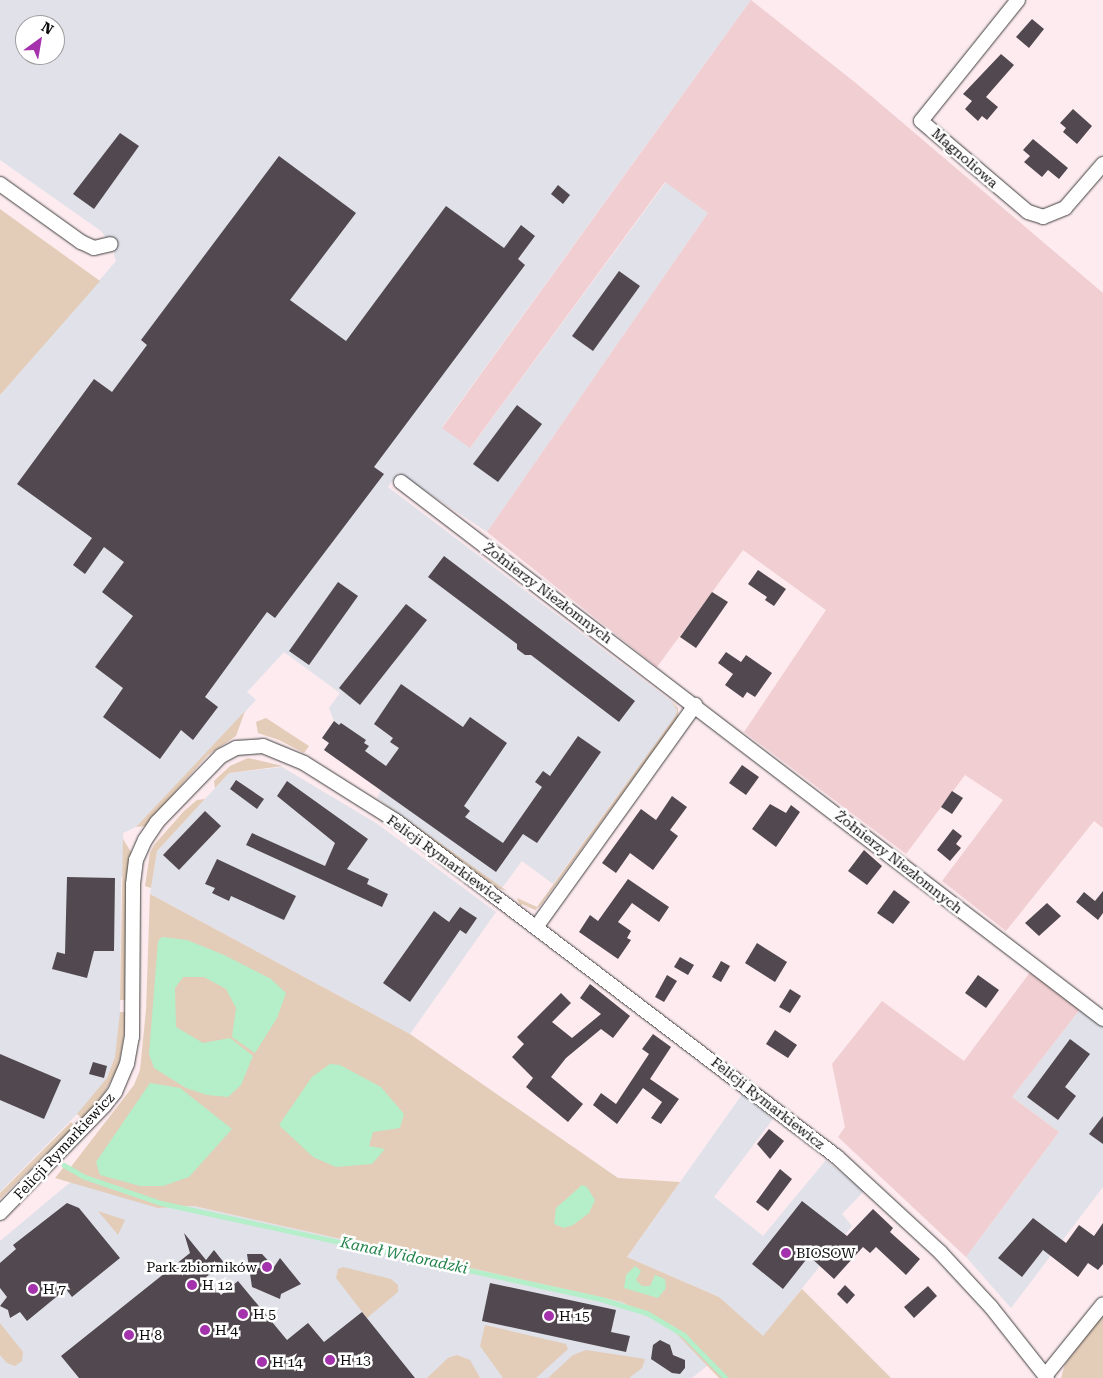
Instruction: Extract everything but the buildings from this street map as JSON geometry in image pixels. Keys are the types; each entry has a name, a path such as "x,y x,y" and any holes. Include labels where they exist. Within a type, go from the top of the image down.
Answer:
{"street":[{"name":"Magnoliowa","path":"1018,0 921,121 1028,212 1043,217 1056,214 1065,208 1103,164"},
{"path":"0,184 81,242 94,248 111,244"},
{"name":"Żołnierzy Niezłomnych","path":"401,482 695,705 1103,1019"},
{"path":"537,926 695,705"},
{"name":"Felicji Rymarkiewicz","path":"0,1213 91,1121 122,1080 132,1037 133,884 136,860 157,822 228,752 246,746 263,746 304,763 396,821 790,1119 886,1199 990,1307 1046,1377"},
{"path":"1046,1377 1103,1304"}],"shaded area":[{"path":"0,0 751,0 442,427 471,447 666,182 708,213 487,532 398,473 388,487 671,701 677,710 676,715 553,884 522,861 502,888 377,798 381,790 324,750 329,743 322,738 334,721 329,708 340,693 284,652 247,692 256,700 136,827 123,833 125,872 121,878 120,1026 115,1057 107,1078 92,1099 0,1192 0,395 116,261 111,244 101,231 0,160"},
{"path":"751,0 857,84 1103,293 1103,828 1094,821 1006,931 942,881 1003,800 965,775 906,854 744,732 826,610 743,550 657,667 487,532 708,213 665,182 470,448 442,428"},
{"path":"0,209 100,281 0,395"},
{"path":"671,701 678,708 678,717 541,905 535,910 522,904 520,906 517,898 537,907 676,715 677,710"},
{"path":"245,711 236,736 208,755 145,826 136,827"},
{"path":"266,718 309,746 304,753 279,740 258,733 256,722"},
{"path":"248,758 283,766 229,773 215,788 214,781 230,766"},
{"path":"282,767 376,823 496,912 410,1034 150,894 157,851 229,773"},
{"path":"377,798 507,891 495,887"},
{"path":"205,799 157,851 151,888 145,886 150,853 154,845 184,811 197,800"},
{"path":"123,839 131,852 127,885 126,1000 120,1000"},
{"path":"150,894 410,1034 618,1178 680,1182 627,1257 719,1297 763,1336 802,1289 891,1378 719,1378 673,1330 622,1302 194,1206 158,1208 55,1178 63,1168 70,1168 134,1085 140,1070 146,1010"},
{"path":"162,937 187,940 224,955 271,979 286,993 277,1018 255,1053 232,1037 236,1008 226,989 204,977 183,977 175,988 176,1027 203,1043 230,1038 253,1056 241,1085 228,1097 207,1095 186,1088 154,1068 149,1054 158,941"},
{"path":"1031,971 1081,1008 1012,1097 1059,1132 966,1257 838,1137 845,1127 832,1064 882,1001 964,1061"},
{"path":"1081,1008 1103,1024 1103,1187 1011,1308 966,1257 1059,1132 1012,1097"},
{"path":"120,1012 125,1012 126,1023 119,1065 105,1092 83,1119 77,1114 107,1078 115,1057"},
{"path":"330,1064 340,1065 381,1087 404,1114 400,1128 373,1132 369,1146 385,1149 372,1164 336,1167 313,1157 279,1125 312,1077"},
{"path":"150,1083 180,1088 232,1129 189,1177 163,1186 140,1186 100,1175 96,1162"},
{"path":"743,1093 773,1119 714,1197 763,1236 826,1160 864,1191 842,1214 852,1226 763,1337 719,1297 627,1257"},
{"path":"71,1122 75,1126 0,1199 0,1193"},
{"path":"73,1180 158,1208 194,1206 622,1302 673,1330 708,1365 692,1378 0,1378 0,1241"},
{"path":"582,1185 587,1187 595,1200 589,1213 573,1225 564,1228 554,1224 556,1208"},
{"path":"98,1211 125,1220 118,1235"},
{"path":"635,1266 641,1271 636,1280 642,1286 650,1286 655,1275 665,1279 666,1288 658,1298 624,1288 626,1275"},
{"path":"343,1267 391,1279 398,1285 398,1292 367,1318 336,1278 338,1269"},
{"path":"1103,1314 1103,1378 1061,1378 1065,1364"},
{"path":"0,1323 23,1352 22,1361 15,1366 7,1363 0,1355"},
{"path":"485,1325 566,1344 568,1349 536,1378 503,1378 480,1346"},
{"path":"586,1350 645,1359 642,1368 629,1378 548,1378 573,1355"},
{"path":"457,1355 470,1360 480,1378 427,1378 448,1358"}],"waterway":[{"name":"Kanał Widoradzki","path":"64,1165 85,1177 161,1203 601,1299 647,1313 684,1335 726,1378"}],"place":[{"name":"BIOSOW","path":"786,1253"},
{"name":"Park zbiorników","path":"267,1267"},
{"name":"H 12","path":"192,1285"},
{"name":"H 7","path":"33,1289"},
{"name":"H 5","path":"243,1314"},
{"name":"H 15","path":"549,1316"},
{"name":"H 4","path":"205,1330"},
{"name":"H 8","path":"129,1335"},
{"name":"H 13","path":"330,1360"},
{"name":"H 14","path":"262,1362"}]}
